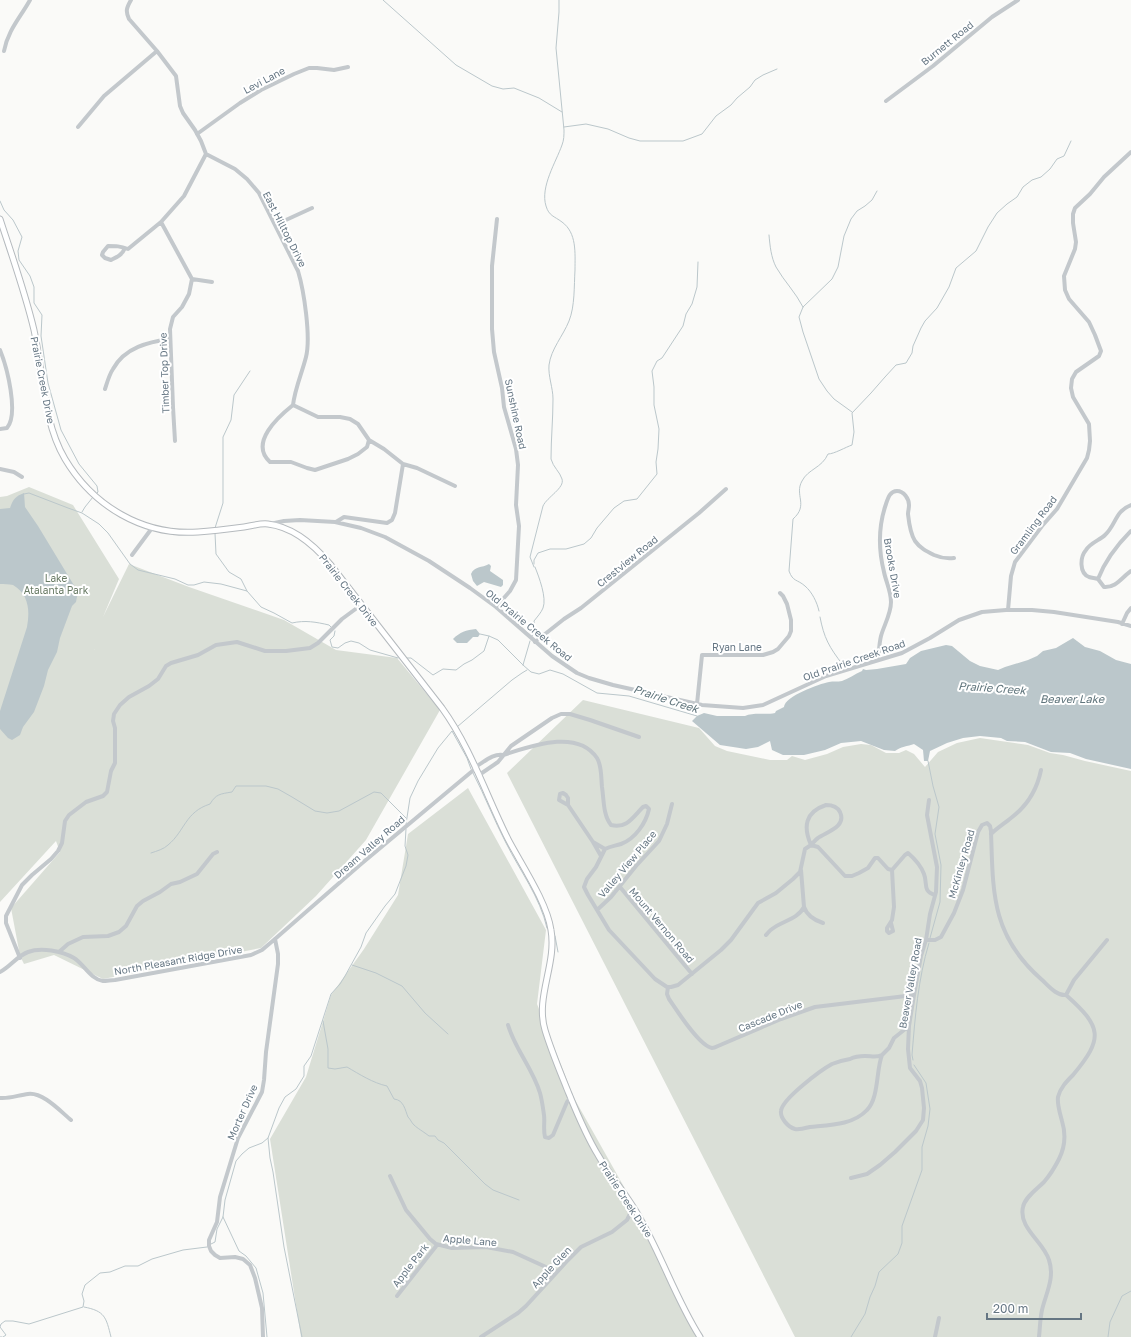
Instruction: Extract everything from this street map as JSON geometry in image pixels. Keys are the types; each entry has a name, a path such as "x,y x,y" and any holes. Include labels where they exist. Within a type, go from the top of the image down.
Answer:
{"main road":[{"name":"Prairie Creek Drive","path":"0,220 33,328 52,426 65,458 74,473 106,506 123,516 152,528 173,532 197,532 267,524 279,527 306,539 330,564 450,720 464,744 508,838 548,917 551,931 551,959 542,1012 548,1041 589,1140 651,1237 700,1337"}],"street":[{"path":"4,51 6,40 12,28 30,0"},
{"path":"125,248 123,252 111,260 102,255 108,246 118,245 128,249 161,222 184,196 206,154 198,134 183,113 180,106 176,76 126,14 126,10 131,0"},
{"name":"Burnett Road","path":"886,101 933,66 992,17 1018,0"},
{"path":"78,127 104,96 157,51"},
{"name":"Levi Lane","path":"198,134 240,103 261,90 294,74 309,68 334,70 348,67"},
{"name":"Gramling Road","path":"1008,610 1011,576 1015,562 1057,509 1083,465 1089,450 1089,424 1073,397 1071,388 1072,379 1076,372 1099,356 1101,351 1089,322 1069,300 1066,290 1064,276 1076,249 1073,214 1076,208 1104,177 1131,152"},
{"name":"East Hilltop Drive","path":"206,154 236,169 259,193 298,271 302,283 308,334 306,357 297,384 293,405"},
{"path":"275,225 312,208"},
{"name":"Sunshine Road","path":"496,608 510,591 516,580 519,526 516,505 518,465 514,443 504,407 492,335 492,266 497,219"},
{"path":"161,222 192,279 212,282"},
{"name":"Timber Top Drive","path":"175,441 170,329 173,317 182,307 189,294 192,279"},
{"path":"105,389 113,369 128,352 138,346 152,341 170,339"},
{"path":"0,350 5,362 13,411 10,425 7,428 0,429"},
{"path":"369,440 367,447 358,454 316,470 291,462 270,462 263,452 267,432 277,418 293,405 318,417 340,417 350,419 358,424 369,440 384,449 403,464 417,468 455,486"},
{"path":"335,522 344,517 386,523 392,520 396,513 403,464"},
{"path":"0,469 14,472 22,477"},
{"name":"Crestview Road","path":"535,642 564,619 581,608 726,489"},
{"name":"Brooks Drive","path":"878,660 880,638 891,610 890,590 884,572 879,532 882,515 890,494 898,490 903,492 906,497 909,504 908,512 910,530 919,547 926,552 941,558 954,558"},
{"path":"1131,505 1120,512 1106,534 1086,549 1082,558 1084,572 1088,577 1098,579 1104,587 1114,586 1131,571"},
{"name":"Old Prairie Creek Road","path":"267,524 300,520 335,522 361,528 385,537 429,561 470,588 496,608 535,642 564,665 577,673 613,685 698,704 743,708 763,705 826,676 902,653 967,617 982,612 1008,610 1054,612 1131,626"},
{"path":"132,555 152,528"},
{"path":"1098,579 1102,569 1113,552 1131,531"},
{"name":"Ryan Lane","path":"698,704 702,655 763,655 778,649 789,636 792,625 791,620 787,604 780,592"},
{"path":"20,958 6,923 6,916 22,885 58,851 62,843 64,821 69,815 86,802 104,796 107,792 111,772 115,763 114,714 120,705 128,697 149,686 158,679 166,666 170,663 198,655 216,645 237,642 265,651 286,651 310,648 342,619 362,605"},
{"path":"1122,624 1127,612 1131,608"},
{"path":"479,775 498,762 511,746 552,718 561,714 570,714 590,720 638,738"},
{"name":"Dream Valley Road","path":"275,939 475,768 493,756 499,754 503,755 553,742 565,741 578,743 589,749 597,758 601,769 605,810 607,820 611,825 619,827 628,823 643,807 646,806 649,809 648,815 643,824 630,839 606,849"},
{"path":"1040,1337 1042,1310 1052,1271 1049,1259 1027,1228 1023,1218 1023,1208 1026,1201 1053,1170 1060,1157 1064,1144 1065,1132 1058,1104 1059,1092 1089,1054 1095,1036 1095,1029 1089,1018 1066,995 1058,993 1024,963 1006,936 998,915 993,883 991,834 1026,805 1037,786 1041,770"},
{"name":"Beaver Valley Road","path":"851,1178 867,1174 880,1165 916,1131 923,1120 924,1108 922,1088 920,1081 910,1068 908,1049 909,1026 914,995 935,895 937,867 927,815 929,800"},
{"name":"Valley View Place","path":"597,910 620,887 636,866 659,841 667,824 672,804"},
{"path":"568,805 601,856"},
{"path":"593,842 606,849 587,879 584,887 588,895 609,930 629,949 661,984 668,987 678,986 710,960 731,940 758,903 776,893 800,872 805,849 811,845 819,838 837,827 841,820 840,813 837,808 832,805 826,805 820,807 809,816 806,823 806,829 811,845"},
{"name":"McKinley Road","path":"926,940 935,940 941,937 959,902 978,832 982,825 985,823 990,826 991,834"},
{"path":"811,845 818,847 845,876 852,876 868,868 875,858 878,858 888,869 892,870"},
{"path":"59,952 68,944 83,937 108,936 119,932 126,926 137,906 143,901 171,884 180,882 197,874 213,854 217,852"},
{"path":"891,923 894,898 892,870 905,855 908,854 912,857 922,869 925,876 926,889 929,893 935,895"},
{"path":"801,868 804,907 813,919 823,924"},
{"name":"Mount Vernon Road","path":"620,887 692,974"},
{"path":"766,936 773,928 798,915 804,907"},
{"name":"North Pleasant Ridge Drive","path":"0,972 27,953 37,950 59,952 74,958 94,977 102,981 115,980 251,955 262,950 275,939"},
{"name":"Morter Drive","path":"263,1337 262,1308 255,1278 250,1265 243,1259 235,1256 220,1258 211,1251 209,1240 217,1222 220,1197 238,1138 257,1103 263,1086 278,964 275,939"},
{"path":"1066,995 1074,980 1107,940"},
{"name":"Cascade Drive","path":"668,987 667,994 686,1023 704,1044 712,1048 781,1019 815,1007 914,995"},
{"path":"508,1025 511,1036 538,1089 544,1116 545,1137 549,1138 552,1135 567,1102 571,1097"},
{"path":"882,1055 877,1057 863,1056 850,1059 833,1064 825,1069 802,1086 783,1105 781,1112 783,1119 788,1125 796,1129 848,1122 860,1116 868,1109 875,1094 879,1063 882,1055 889,1048 894,1038 909,1026"},
{"path":"0,1098 31,1093 37,1094 47,1100 71,1120"},
{"name":"Apple Lane","path":"390,1176 406,1210 430,1239 437,1245 452,1248 486,1247 513,1252 557,1272"},
{"name":"Apple Glen","path":"481,1337 526,1306 581,1247 612,1232 627,1220 630,1214 635,1210"},
{"name":"Apple Park","path":"397,1296 437,1245"},
{"path":"935,1337 939,1318"}],"green space":[{"name":"Lake Atalanta Park","path":"29,487 73,505 119,579 103,617 129,564 189,587 284,620 336,650 397,658 440,710 366,840 316,896 261,948 103,979 54,955 24,964 20,956 11,908 60,852 56,841 0,902 0,497 7,496"},
{"path":"583,700 699,728 715,746 727,751 770,760 787,760 792,756 805,760 827,754 843,747 861,744 871,745 886,753 899,753 906,750 914,754 925,767 938,752 957,743 980,738 1028,745 1050,753 1131,771 1131,1337 795,1337 507,773"},
{"path":"468,788 546,930 537,1004 574,1098 637,1210 698,1337 301,1337 270,1139 306,1077 331,995 364,949 398,895 408,834"}],"water":[{"path":"24,493 25,507 78,592 76,602 72,606 60,638 57,652 48,670 44,686 34,712 23,727 20,735 12,740 8,738 0,729 0,711 27,627 28,609 25,598 18,589 13,585 0,584 0,509 10,508 15,498"},
{"path":"489,564 491,566 490,571 503,580 503,585 501,587 484,582 477,586 473,581 471,574 472,571 476,568"},
{"path":"476,629 480,634 478,637 473,637 467,643 457,643 453,639 463,632"},
{"name":"Beaver Lake","path":"1073,638 1085,647 1100,651 1116,660 1131,664 1131,769 1086,759 1070,753 1051,752 1025,742 1007,741 1001,738 980,736 963,738 947,743 930,751 928,761 924,761 923,750 914,744 895,751 884,750 861,741 841,743 825,750 804,755 783,755 772,750 770,741 758,747 746,749 720,745 692,721 697,716 704,713 717,716 745,716 752,714 775,713 784,707 790,699 796,695 818,685 842,681 862,671 863,669 877,669 906,664 910,658 921,651 946,645 952,646 970,661 980,666 998,670 1028,660 1037,656 1043,651 1056,648"}],"waterway":[{"path":"383,0 456,65 492,86 503,89 514,88 539,98 562,112"},
{"path":"534,567 530,557 543,506 561,486 562,482 561,476 553,465 551,459 553,399 549,365 552,353 571,315 574,289 575,257 573,238 567,227 549,212 545,199 547,183 564,136 556,48 559,0"},
{"path":"564,127 586,124 608,129 640,141 683,141 702,134 716,116 731,105 750,87 755,80 777,69"},
{"path":"819,611 816,601 808,588 794,579 789,571 793,519 798,514 801,505 799,491 802,481 825,459 828,454 837,452 852,445 854,432 852,413 896,365 906,363 912,353 913,346 921,328 925,321 937,308 949,287 956,268 976,251 997,213 1017,197 1023,187 1032,180 1041,177 1050,169 1057,159 1064,156 1071,141"},
{"path":"852,412 834,399 819,379 799,317 803,307 832,279 838,267 844,236 851,219 857,211 872,200 877,191"},
{"path":"0,201 4,210 13,220 22,237 18,251 19,260 30,276 34,287 34,303 42,315 41,336 48,383 61,430 79,464 97,486 97,493"},
{"path":"769,235 774,263 803,307"},
{"path":"534,564 534,560 538,553 550,549 566,549 584,544 591,538 597,528 614,508 624,501 637,499 657,474 656,462 659,429 654,405 652,371 657,361 662,358 683,326 686,314 692,304 697,287 698,262"},
{"path":"215,528 223,503 223,437 231,420 234,395 250,371"},
{"name":"Prairie Creek","path":"24,494 29,493 82,513 99,524 108,533 130,564 138,570 175,579 188,585 204,582 221,584 247,591 261,607 292,623 320,623 331,627"},
{"path":"82,512 93,497"},
{"path":"215,533 216,554 229,572 241,579 247,591"},
{"path":"532,636 535,628 534,621 541,612 544,604 542,588 535,567"},
{"path":"820,617 823,631 828,642 843,665 862,662"},
{"name":"Prairie Creek","path":"335,631 334,636 330,640 332,647 338,648 351,641 359,643 370,650 398,658"},
{"path":"480,634 489,636"},
{"name":"Prairie Creek","path":"405,658 411,658 433,675 443,669 456,670 484,651 489,636 498,640 531,672 539,674 550,670 563,674 597,693 629,696 697,716"},
{"path":"523,665 530,641"},
{"path":"457,727 512,680 527,670"},
{"path":"406,824 410,798 418,781 438,748 452,731 467,758 471,769"},
{"path":"928,761 939,807 935,834 941,865 940,902 930,938"},
{"path":"473,773 506,843 535,895 547,928"},
{"path":"151,853 162,849 174,840 195,812 210,804 214,798 219,795 232,792 236,786 266,786 278,789 315,811 327,813 339,811 374,792 381,793 406,818"},
{"path":"302,1337 284,1247 268,1138 279,1108 285,1097 296,1089 304,1076 304,1066 311,1056 331,994 345,976 361,947 366,933 395,894 406,866 408,855 405,846 406,829"},
{"path":"555,936 558,952"},
{"path":"913,1060 914,1027 922,970 929,943"},
{"path":"352,965 376,973 402,986 425,1013 448,1034"},
{"path":"323,1021 328,1049 328,1068 335,1069 347,1067 371,1081 387,1086 394,1099 402,1103 408,1117 415,1126 429,1136 435,1136 438,1140 444,1143 485,1184 493,1190 519,1200"},
{"path":"851,1337 865,1314 879,1272 898,1254 902,1243 902,1226 922,1170 922,1147 928,1126 930,1109 926,1083 914,1065"},
{"path":"211,1244 215,1242 217,1229 223,1217 225,1200 236,1161 249,1148 262,1143 268,1138"},
{"path":"223,1217 239,1251 246,1256 256,1268 263,1293 267,1337"},
{"path":"3,1337 6,1335 0,1327 5,1321 29,1324 83,1307 84,1301 82,1294 85,1285 100,1273 110,1272 125,1266 138,1266 152,1259 183,1250 207,1247"},
{"path":"1108,1337 1110,1322 1122,1296 1131,1291"},
{"path":"84,1307 96,1311 104,1316 108,1324 111,1337"}]}
